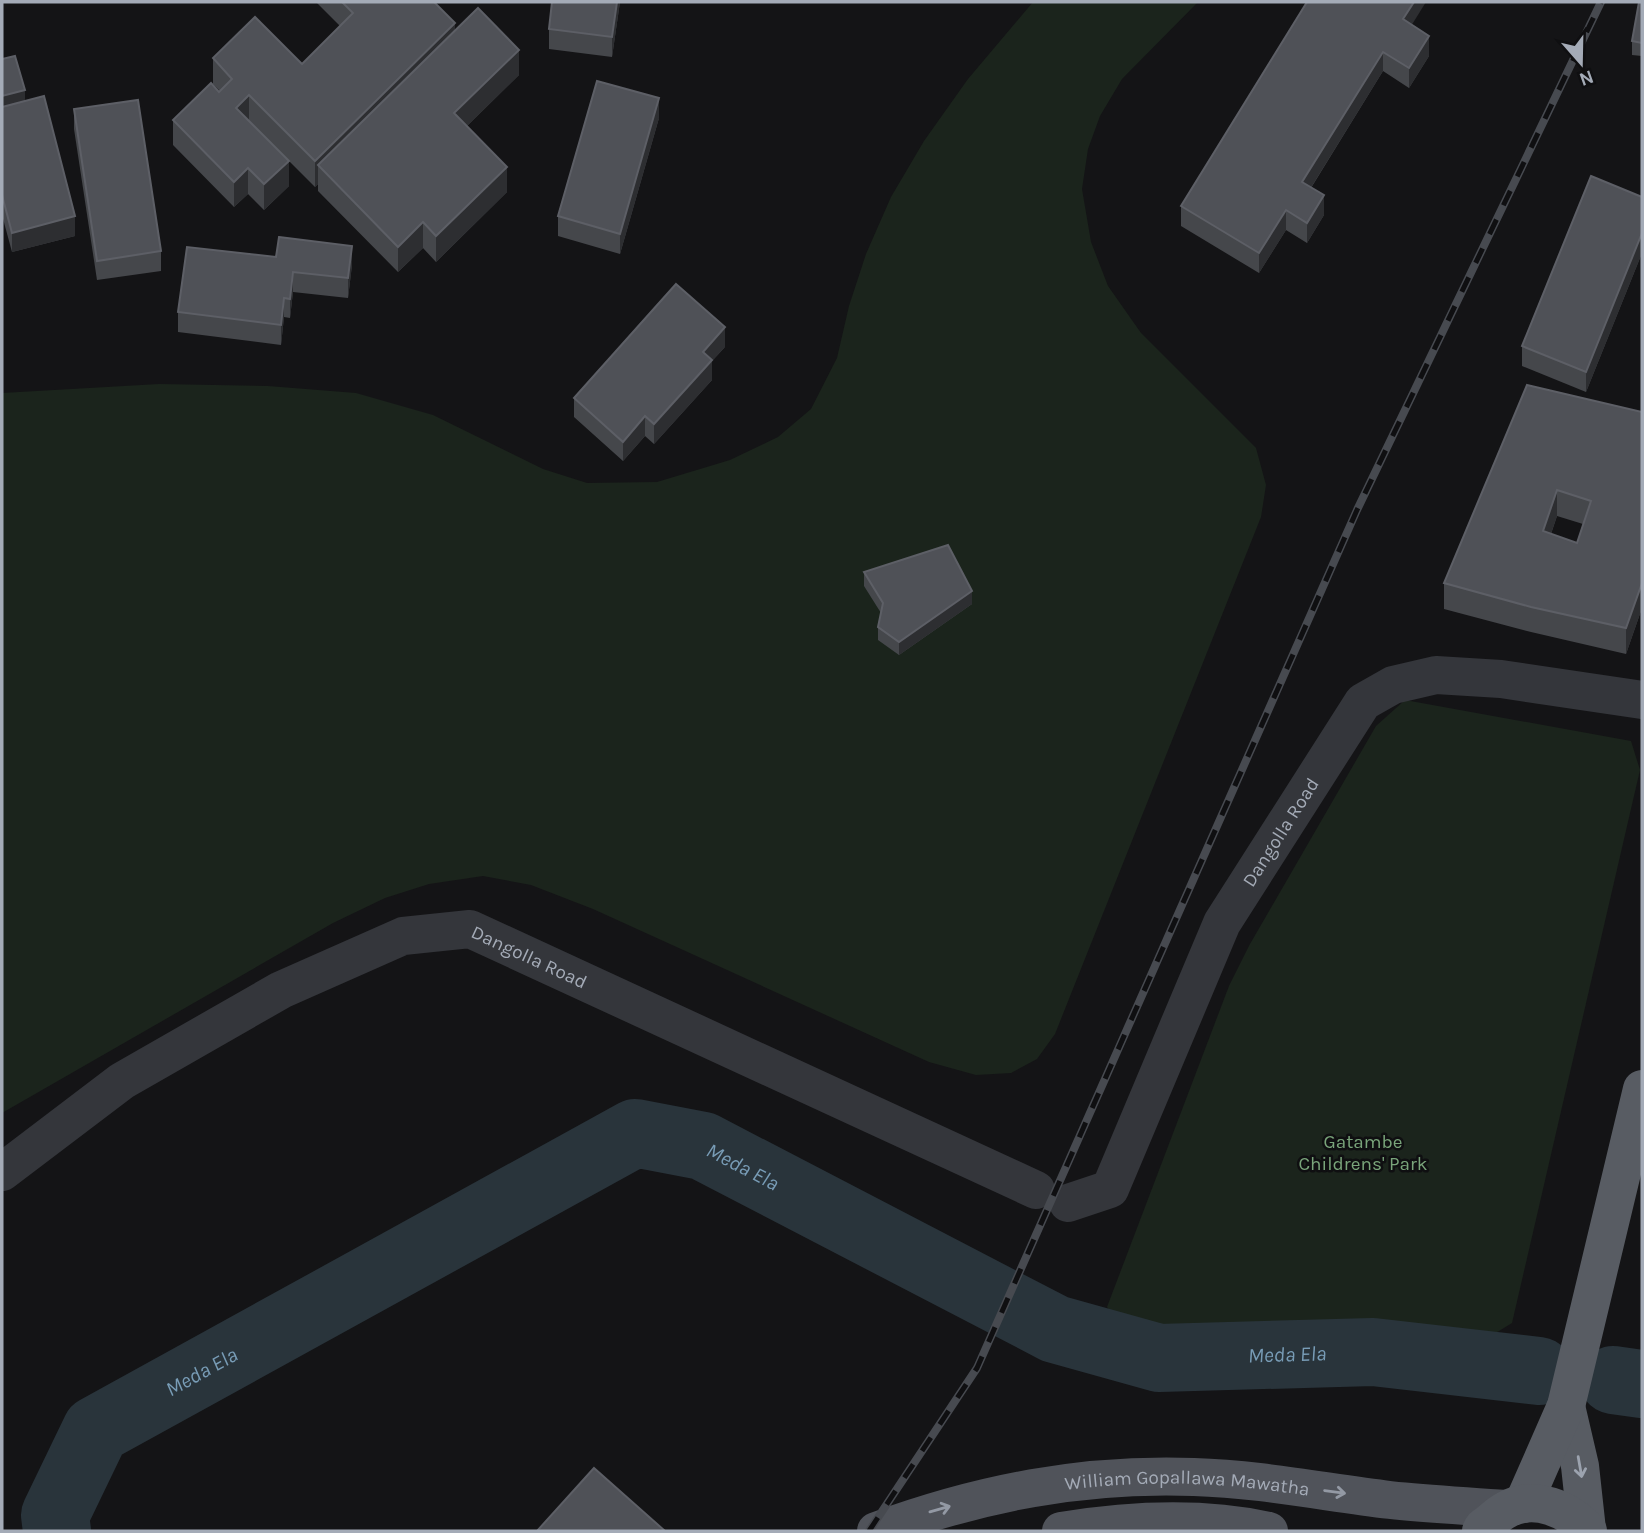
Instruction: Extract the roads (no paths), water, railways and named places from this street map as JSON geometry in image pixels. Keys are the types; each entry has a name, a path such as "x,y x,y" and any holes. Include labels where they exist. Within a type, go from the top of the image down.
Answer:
{"highway":[{"path":"1503,1515 1566,1406 1642,1089"},
{"path":"1566,1406 1580,1466 1587,1530"},
{"path":"1503,1515 1547,1504 1570,1513 1587,1530"}],"main road":[{"name":"William Gopallawa Mawatha","path":"876,1531 924,1514 1024,1488 1084,1481 1149,1478 1193,1477 1288,1485 1503,1515"},
{"name":"William Gopallawa Mawatha","path":"1061,1531 1113,1522 1185,1522 1269,1531"}],"street":[{"name":"Dangolla Road","path":"2,1172 122,1081 281,990 403,936 470,929 1052,1196 1110,1189 1222,923 1363,702 1393,685 1436,675 1501,679 1642,701"}],"waterway":[{"name":"Meda Ela","path":"57,1531 55,1515 96,1430 635,1133 703,1146 1055,1329 1159,1358 1373,1352 1539,1371"},
{"name":"Meda Ela","path":"1613,1380 1642,1384"}],"railway":[{"path":"869,1531 977,1368 1357,510 1601,2"}],"park label":[{"name":"Gatambe Childrens' Park","path":"1363,1152"}]}
